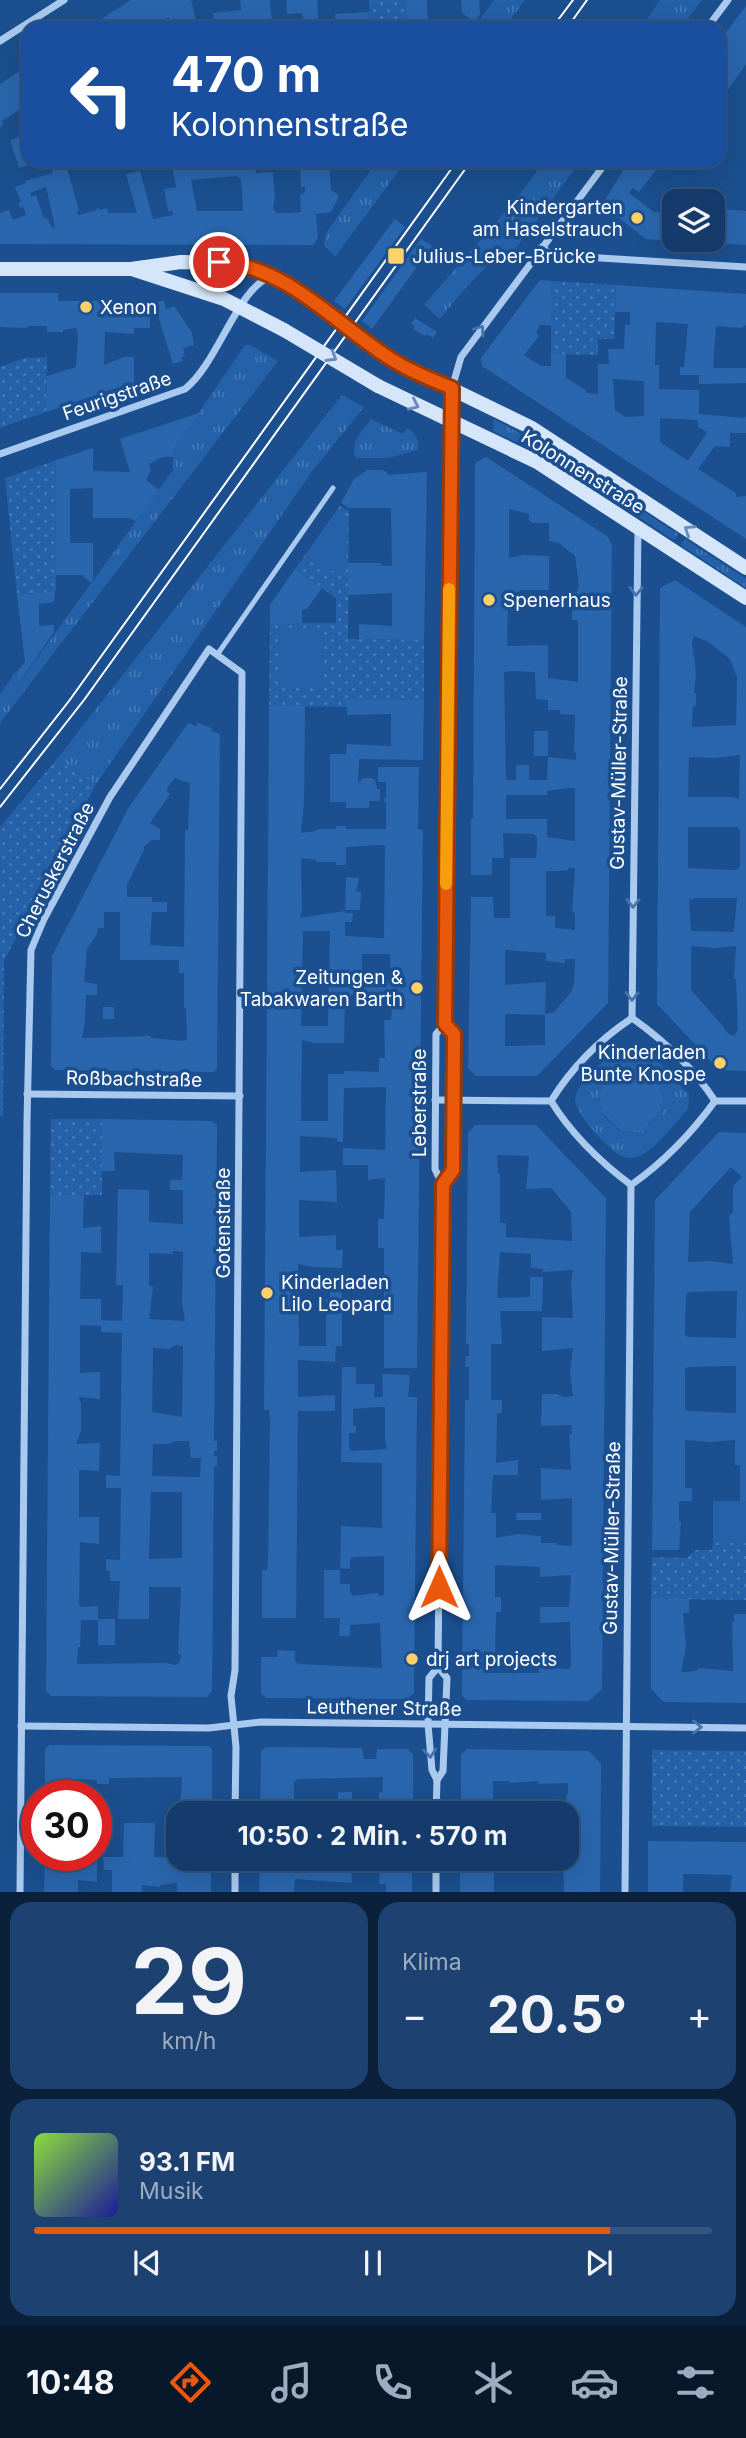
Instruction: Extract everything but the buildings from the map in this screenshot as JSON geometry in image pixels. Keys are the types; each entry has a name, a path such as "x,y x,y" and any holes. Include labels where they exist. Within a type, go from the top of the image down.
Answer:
{"main road":[{"name":"Kolonnenstraße","path":"0,269 131,269 181,262 219,262 239,263 274,276 394,361 532,428 746,568"},
{"name":"Kolonnenstraße","path":"131,269 208,293 241,307 378,386 537,462 746,598"}],"street":[{"path":"31,21 64,0"},
{"path":"712,21 729,0"},
{"path":"0,41 21,28"},
{"name":"Leberstraße","path":"436,1801 437,1780 432,1770 429,1724 429,1678 438,1667 443,1184 435,1169 435,1100 436,1034 445,1024 452,388 461,357 602,168"},
{"path":"542,247 552,255 746,267"},
{"name":"Feurigstraße","path":"0,454 185,389 200,376 255,286 274,276"},
{"name":"Gustav-Müller-Straße","path":"632,1017 638,528"},
{"name":"Gotenstraße","path":"209,649 242,673 235,1670 231,1696 235,1801"},
{"name":"Cheruskerstraße","path":"20,1892 27,1094 31,950 44,919 110,797 209,649"},
{"path":"551,1101 565,1077 607,1034 632,1017 656,1034 705,1086 715,1101"},
{"name":"Leberstraße","path":"443,1184 453,1170 454,1034 445,1024"},
{"name":"Roßbachstraße","path":"27,1094 240,1097"},
{"path":"435,1100 551,1101"},
{"path":"551,1101 566,1125 599,1159 631,1185 657,1167 715,1101"},
{"path":"715,1101 746,1101"},
{"name":"Gustav-Müller-Straße","path":"625,1892 631,1185"},
{"name":"Leberstraße","path":"437,1780 443,1771 447,1724 447,1678 438,1667"},
{"name":"Leuthener Straße","path":"21,1726 208,1728 261,1722 746,1728"},
{"path":"235,1871 235,1892"},
{"path":"436,1871 436,1892"}],"lane":[{"path":"208,293 218,274 219,262"},
{"path":"217,655 333,488"}],"green space":[{"path":"369,0 406,0 407,21 370,21"},
{"path":"494,0 525,0 509,21 479,21"},
{"path":"660,0 702,0 686,21 646,21"},
{"path":"372,168 401,168 335,257 324,245 326,233"},
{"path":"539,168 576,168 504,264 490,263 440,319 424,305 518,197"},
{"path":"551,281 616,285 614,339 598,339 598,355 551,354"},
{"path":"245,345 250,345 278,361 0,723 0,694 17,670 19,683 173,470 173,450"},
{"path":"47,357 46,412 0,428 0,367 24,358"},
{"path":"342,395 364,407 313,470 96,784 56,760"},
{"path":"371,419 403,434 407,428 418,440 418,450 388,458 356,458 355,442"},
{"path":"494,419 538,443 678,534 674,540 545,456 493,431"},
{"path":"56,460 56,591 17,595 5,478"},
{"path":"340,506 349,511 348,639 424,640 424,700 347,699 347,707 269,706 270,623 336,623 336,598 295,569"},
{"path":"347,516 346,571 328,571 304,557 330,520"},
{"path":"685,539 746,579 746,588 681,545"},
{"path":"279,630 323,630 323,686 278,686"},
{"path":"56,760 96,784 4,961 3,1116 0,1116 0,827"},
{"path":"616,1048 646,1048 689,1095 688,1109 657,1143 635,1158 621,1156 608,1146 586,1121 576,1104 575,1098 580,1087","holes":["628,1070 635,1070 661,1090 661,1097 664,1098 661,1113 642,1131 620,1131 601,1113 599,1098 620,1071 627,1073"]},
{"path":"51,1119 102,1119 102,1195 50,1195"},
{"path":"713,1501 746,1501 746,1543 713,1543"},
{"path":"713,1543 746,1543 746,1600 651,1599 652,1557 686,1558 696,1550 712,1550"},
{"path":"652,1750 746,1751 746,1827 652,1826"}],"tram line":[{"path":"557,21 573,0"},
{"path":"572,21 587,0"},
{"path":"0,789 69,701 452,168"},
{"path":"0,807 84,700 466,168"}],"slow traffic":[{"path":"446,884 449,589"}],"place":[{"name":"Kindergarten am Haselstrauch","path":"637,218"},
{"name":"Julius-Leber-Brücke","path":"396,256"},
{"name":"Xenon","path":"86,307"},
{"name":"Spenerhaus","path":"489,600"},
{"name":"Zeitungen & Tabakwaren Barth","path":"417,988"},
{"name":"Kinderladen Bunte Knospe","path":"720,1063"},
{"name":"Kinderladen Lilo Leopard","path":"267,1293"},
{"name":"drj art projects","path":"412,1659"}],"route":[{"path":"219,262 239,263 274,276 394,361 452,388 445,1024 454,1034 453,1170 443,1184 439,1587"}]}
